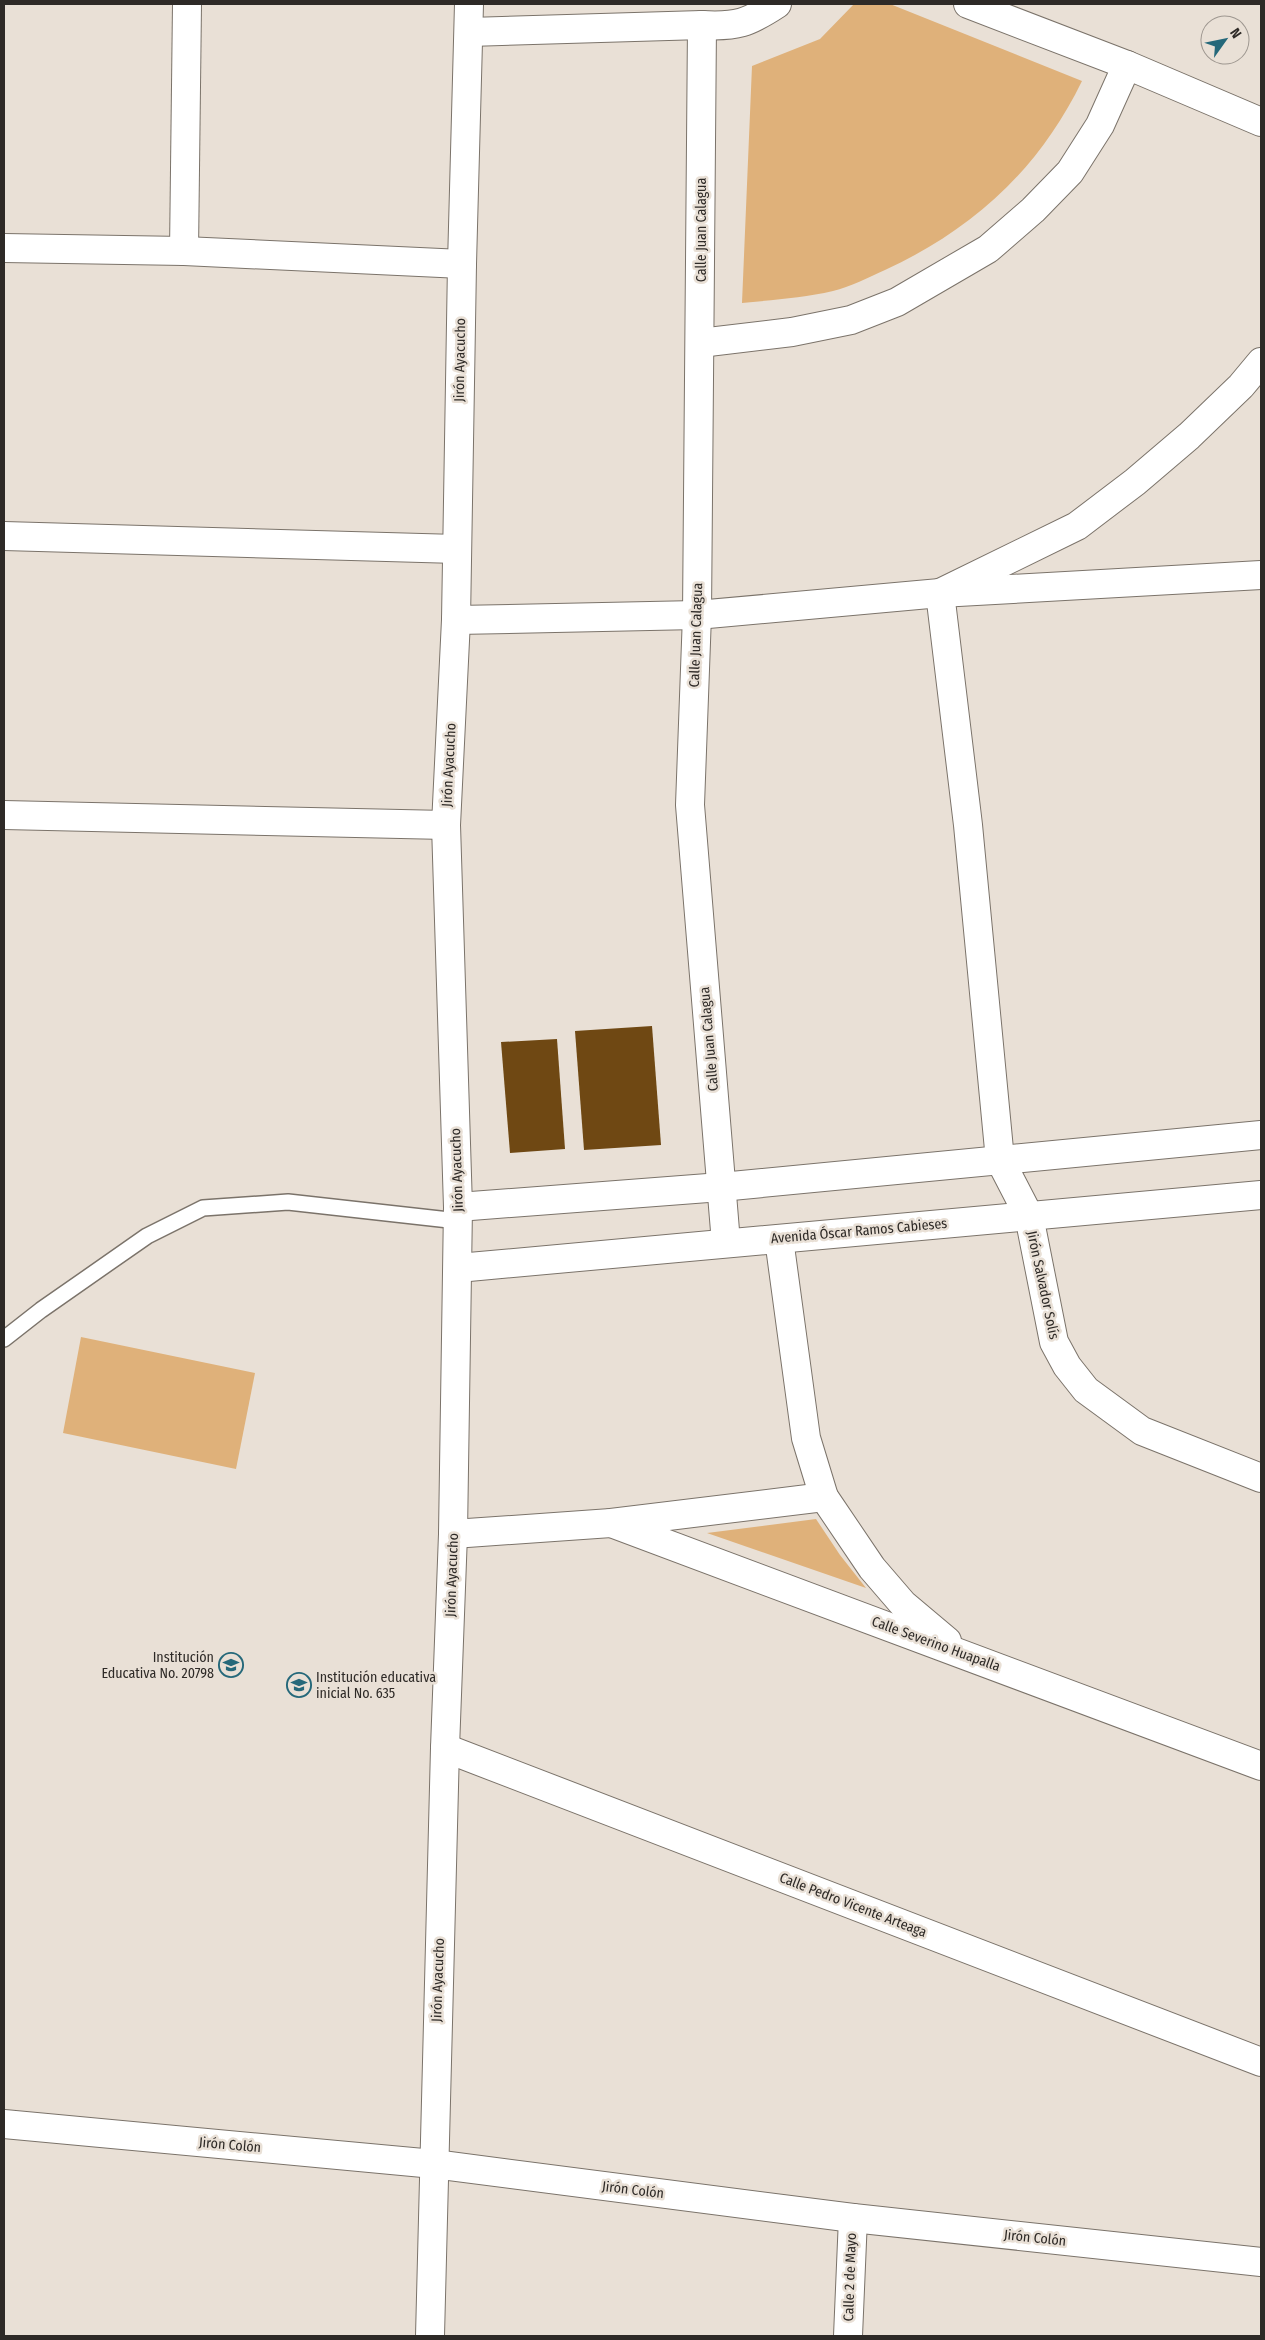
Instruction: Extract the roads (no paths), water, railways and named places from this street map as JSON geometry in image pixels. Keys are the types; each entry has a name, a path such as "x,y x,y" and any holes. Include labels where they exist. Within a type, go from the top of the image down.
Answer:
{"street":[{"path":"184,251 187,4"},
{"name":"Jirón Ayacucho","path":"430,2336 444,1748 453,1534 458,1268 446,825 456,620 462,264 469,4"},
{"path":"676,4 702,25"},
{"path":"469,32 702,25 729,26 755,18 777,4"},
{"path":"968,4 1127,65 1261,122"},
{"name":"Calle Juan Calagua","path":"702,25 697,615 690,805 726,1243"},
{"path":"700,342 792,332 851,320 897,302 988,249 1033,210 1070,172 1100,125 1127,65"},
{"path":"4,248 184,251 462,264"},
{"path":"940,594 1077,526 1135,482 1189,436 1241,386 1261,362"},
{"path":"4,536 457,549"},
{"path":"456,620 697,615 940,594 1261,575"},
{"path":"940,594 968,825 1000,1160"},
{"path":"4,815 446,825"},
{"path":"458,1214 1261,1135"},
{"name":"Jirón Salvador Solís","path":"1000,1160 1029,1216 1054,1342 1067,1366 1086,1390 1142,1431 1261,1478"},
{"name":"Avenida Óscar Ramos Cabieses","path":"458,1268 1261,1195"},
{"path":"778,1239 806,1438 824,1497 872,1568 897,1596 961,1653"},
{"path":"1210,1458 1261,1456"},
{"path":"453,1534 611,1523 824,1497"},
{"name":"Calle Severino Huapalla","path":"611,1523 1261,1766"},
{"name":"Calle Pedro Vicente Arteaga","path":"444,1748 1261,2062"},
{"name":"Jirón Colón","path":"4,2124 434,2164 853,2218 1261,2262"},
{"name":"Calle 2 de Mayo","path":"848,2336 853,2218"}],"lane":[{"path":"4,1339 41,1310 147,1236 203,1208 288,1202 458,1214"}],"place":[{"name":"Institución Educativa No. 20798","path":"231,1665"},
{"name":"Institución educativa inicial No. 635","path":"299,1685"}]}
